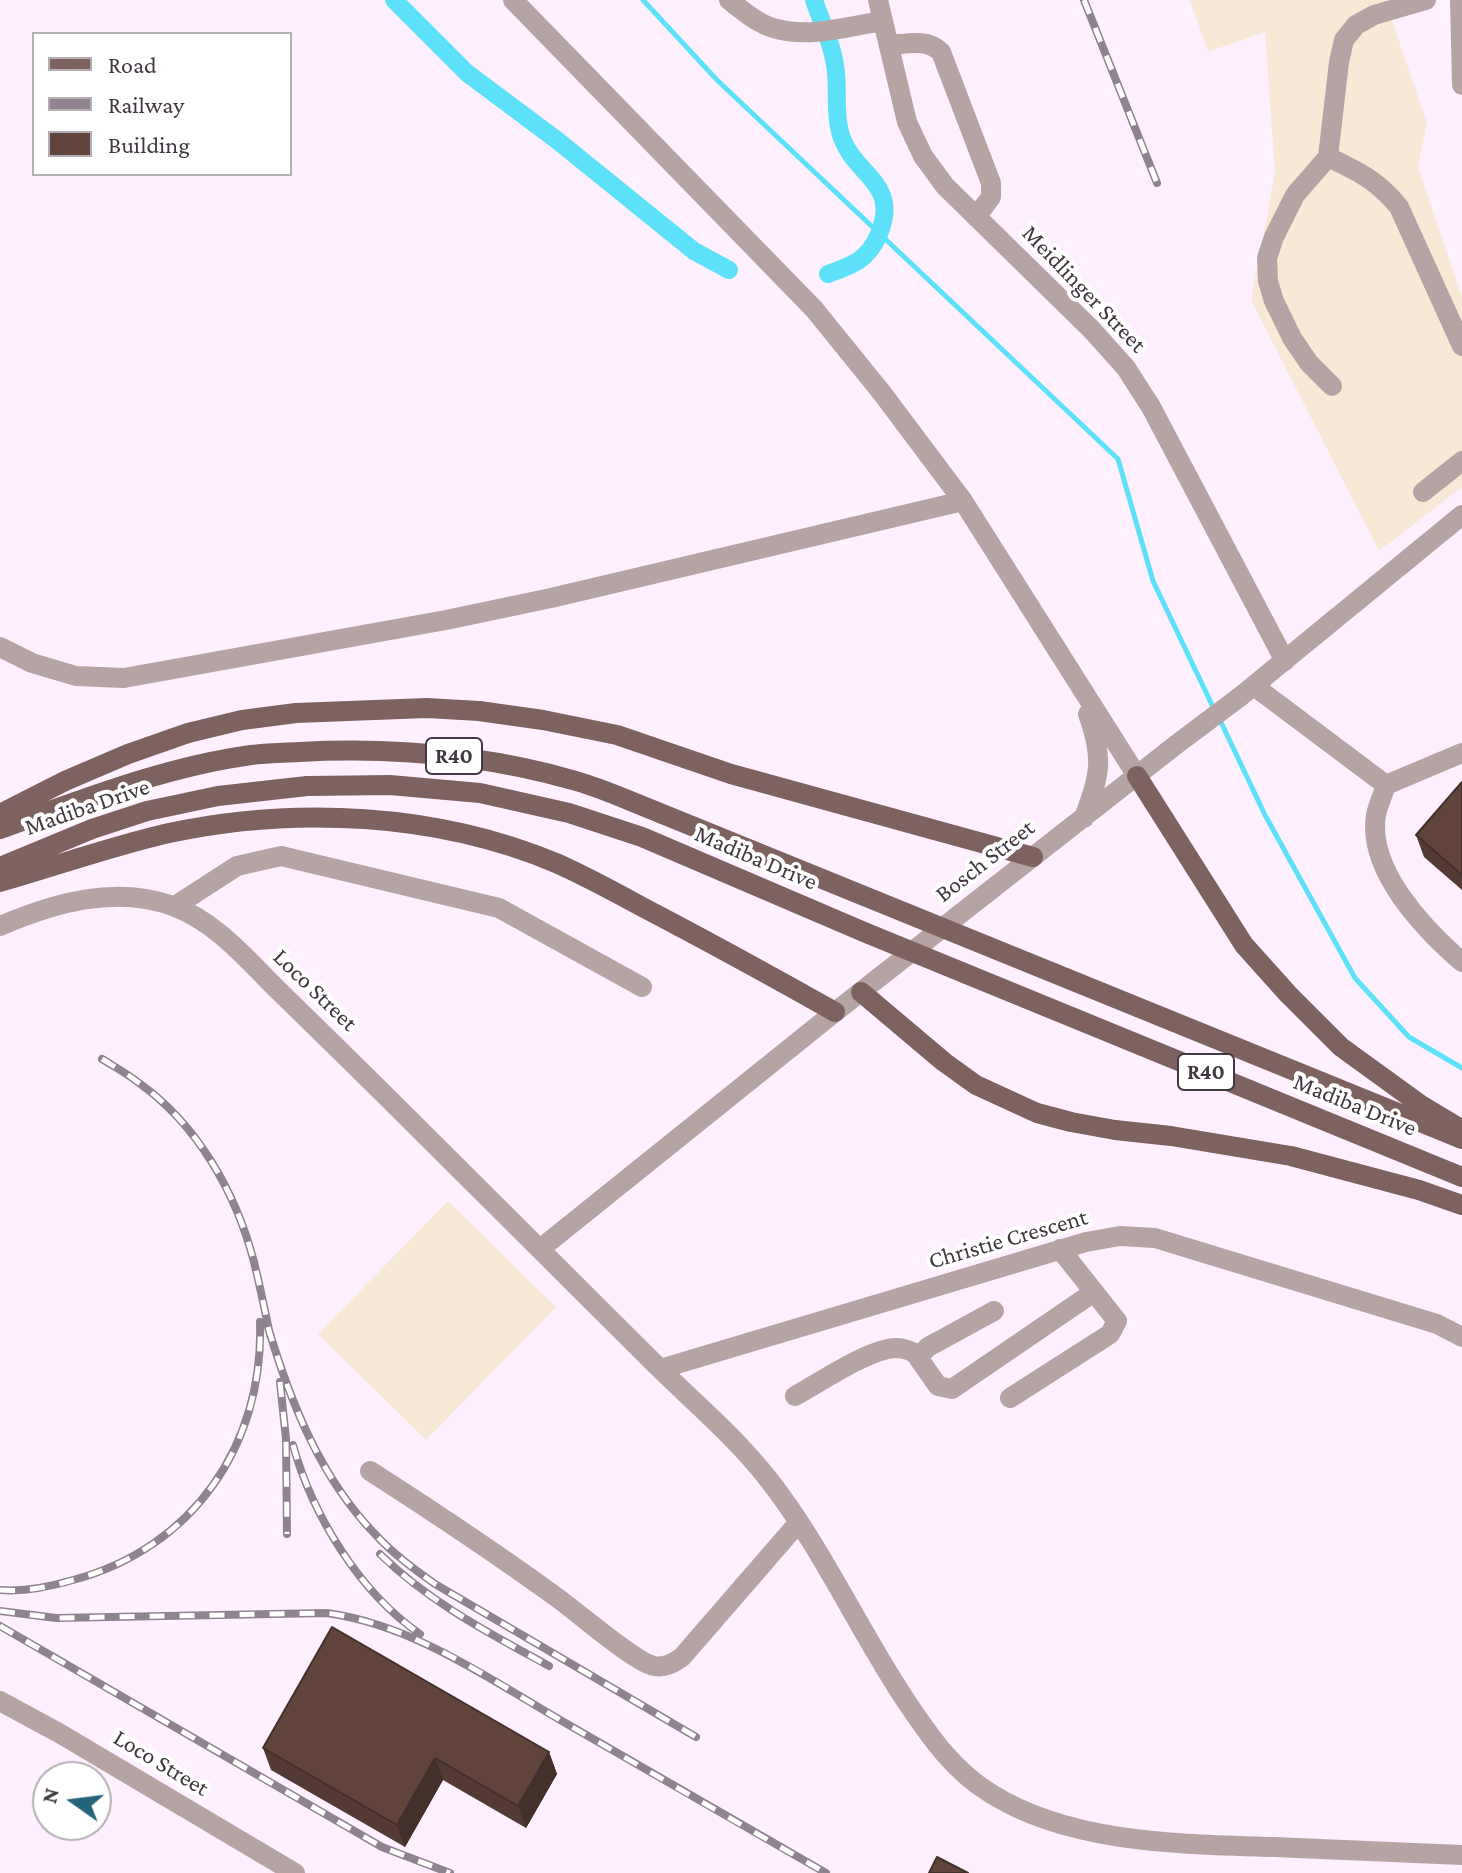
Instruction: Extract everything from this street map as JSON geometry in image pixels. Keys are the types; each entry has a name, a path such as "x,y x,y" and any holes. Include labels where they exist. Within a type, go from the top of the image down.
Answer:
{"main road":[{"path":"0,814 78,775 188,733 242,720 296,713 427,708 543,720 617,735 731,774 1033,857"},
{"name":"Madiba Drive","path":"0,829 97,794 250,755 322,751 416,752 532,769 579,781 1462,1139"},
{"path":"1137,776 1244,945 1288,994 1341,1047 1421,1105 1462,1129"},
{"name":"Madiba Drive","path":"0,867 92,829 147,811 204,799 307,786 390,785 480,793 569,813 642,837 864,932 1462,1177"},
{"path":"0,882 170,833 231,823 330,818 389,822 481,838 556,863 722,948 835,1012"},
{"path":"861,992 976,1085 1037,1113 1115,1130 1291,1156 1419,1190 1462,1205"}],"street":[{"path":"513,0 814,309 882,393 963,501 1137,776"},
{"path":"729,0 747,15 774,29 802,33 883,21"},
{"name":"Meidlinger Street","path":"878,0 907,122 923,156 945,186 1092,330 1126,368 1151,407 1285,661"},
{"path":"1332,386 1309,363 1292,338 1274,301 1268,281 1267,258 1295,195 1328,157 1344,40 1356,25 1374,15 1426,0"},
{"path":"1460,0 1462,85"},
{"path":"889,45 927,43 941,52 991,183 991,197 976,217"},
{"path":"1328,157 1365,175 1386,191 1399,207 1462,346"},
{"path":"1423,492 1462,461"},
{"path":"0,647 32,663 76,676 124,678 282,651 551,598 963,501"},
{"name":"Bosch Street","path":"540,1249 835,1012 1248,691 1462,515"},
{"path":"1075,679 1096,737 1100,760 1097,784 1084,818"},
{"path":"1248,691 1386,785"},
{"path":"1462,753 1386,785 1376,815 1380,857 1397,891 1441,944 1462,962"},
{"path":"175,906 237,866 281,856 499,908 642,987"},
{"name":"Loco Street","path":"0,926 35,911 82,899 130,896 175,906 214,929 734,1440 769,1480 799,1522 884,1668 933,1741 952,1764 989,1793 1030,1814 1089,1831 1162,1843 1462,1855"},
{"name":"Christie Crescent","path":"660,1369 1060,1249 1120,1236 1155,1238 1461,1334"},
{"path":"1010,1398 1110,1334 1117,1321 1060,1249"},
{"path":"994,1311 928,1347 920,1356 919,1359 938,1386 952,1389 1094,1292"},
{"path":"795,1396 874,1353 895,1348 920,1356"},
{"path":"370,1471 449,1521 652,1666 669,1666 682,1657 799,1522"},
{"name":"Loco Street","path":"0,1701 295,1873"}],"shaded area":[{"path":"1190,0 1385,0 1427,123 1418,167 1462,297 1462,487 1379,551 1251,300 1275,173 1265,32 1208,52"},
{"path":"448,1201 556,1307 426,1440 318,1334"}],"building":[{"path":"1462,782 1462,875 1416,835"},
{"path":"332,1627 549,1752 518,1806 435,1758 397,1825 263,1748"},
{"path":"937,1857 968,1873 929,1873"}],"waterway":[{"path":"394,0 467,73 558,141 694,251 729,270"},
{"path":"643,0 717,80 1118,459 1153,581 1214,709"},
{"path":"814,0 834,57 840,132 846,147 879,190 884,202 879,234 870,250 852,264 828,274"},
{"path":"1219,718 1265,815 1355,978 1409,1037 1462,1068"}],"railway":[{"path":"1084,0 1157,183"},
{"path":"102,1059 160,1100 197,1140 212,1162 246,1236 270,1335"},
{"path":"0,1590 28,1590 55,1585 116,1565 153,1543 186,1517 213,1485 234,1449 249,1410 258,1367 260,1322"},
{"path":"268,1327 286,1383 323,1463 355,1511 388,1547 435,1584 696,1737"},
{"path":"280,1382 286,1439 287,1534"},
{"path":"293,1445 312,1498 341,1550 377,1596 420,1634"},
{"path":"380,1554 439,1602 549,1666"},
{"path":"0,1611 56,1618 327,1613 359,1619 449,1655 826,1873"},
{"path":"0,1626 382,1847 450,1873"}]}
